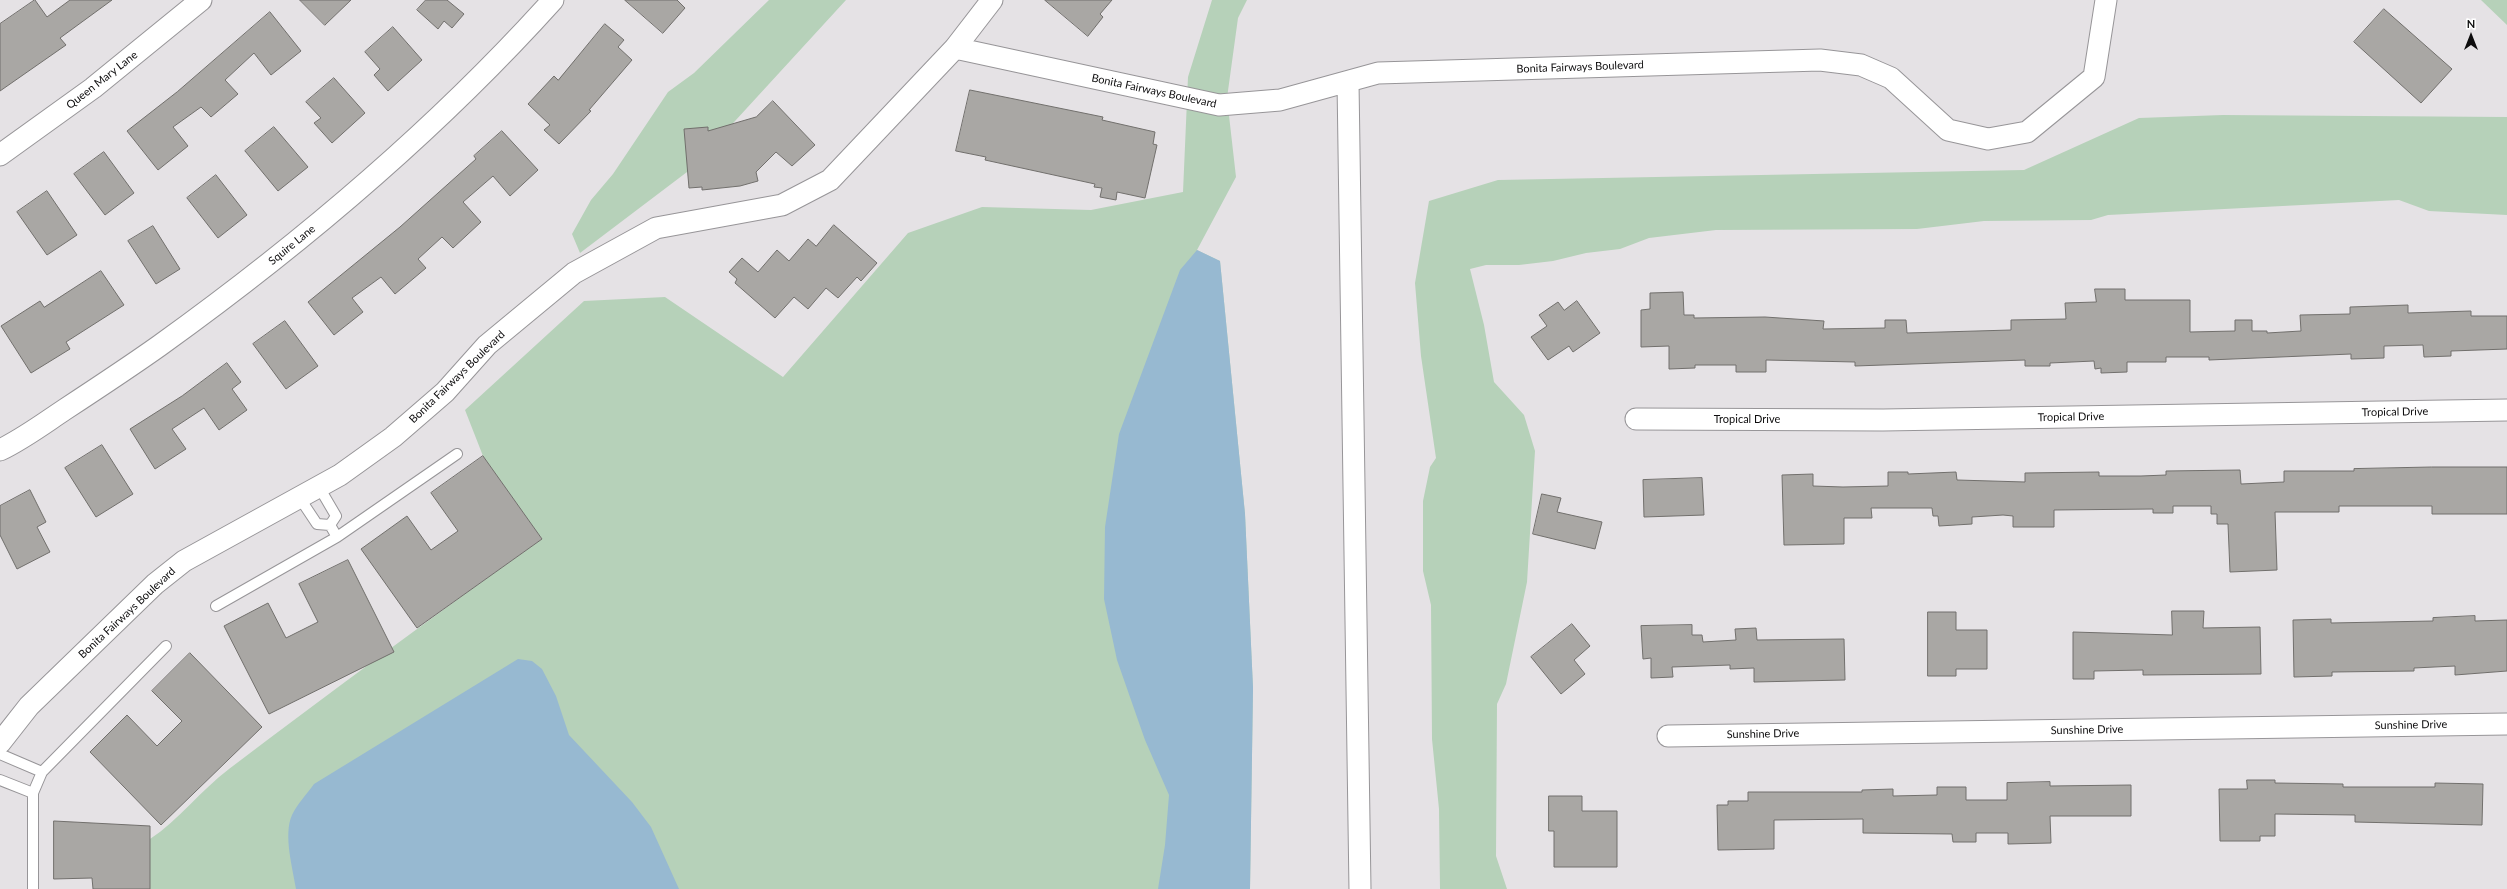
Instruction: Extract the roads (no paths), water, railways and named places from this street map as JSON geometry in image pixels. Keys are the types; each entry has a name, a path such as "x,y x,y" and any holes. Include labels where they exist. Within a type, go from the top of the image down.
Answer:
{"street":[{"name":"Queen Mary Lane","path":"0,155 93,88 201,0"},
{"name":"Squire Lane","path":"0,450 130,366 235,291 334,211 426,129 481,76 553,0"},
{"name":"Bonita Fairways Boulevard","path":"0,743 29,706 167,574 184,561 340,475 393,437 445,392 487,345 574,273 656,228 782,205 830,180 955,48 992,0"},
{"name":"Bonita Fairways Boulevard","path":"955,48 1218,105 1280,100 1378,73 1820,60 1861,65 1891,78 1948,130 1988,139 2027,132 2094,77 2106,0"},
{"path":"1348,82 1360,889"},
{"name":"Tropical Drive","path":"1636,419 1883,420 2507,410"},
{"name":"Sunshine Drive","path":"1668,736 2507,724"}],"lane":[{"path":"216,606 337,537 457,454"},
{"path":"319,487 336,516 330,525"},
{"path":"299,497 318,524 330,525"},
{"path":"330,525 337,537"},
{"path":"33,889 33,793 42,772 166,646"},
{"path":"0,754 42,772"},
{"path":"0,780 33,793"}],"water":[{"path":"1197,250 1220,261 1245,514 1253,688 1250,889 1158,889 1165,845 1169,795 1145,740 1117,660 1104,599 1105,527 1119,434 1180,270"},
{"path":"518,659 532,661 542,669 556,696 569,735 632,802 651,827 679,889 296,889 290,852 288,832 289,823 297,807 314,784"}]}
